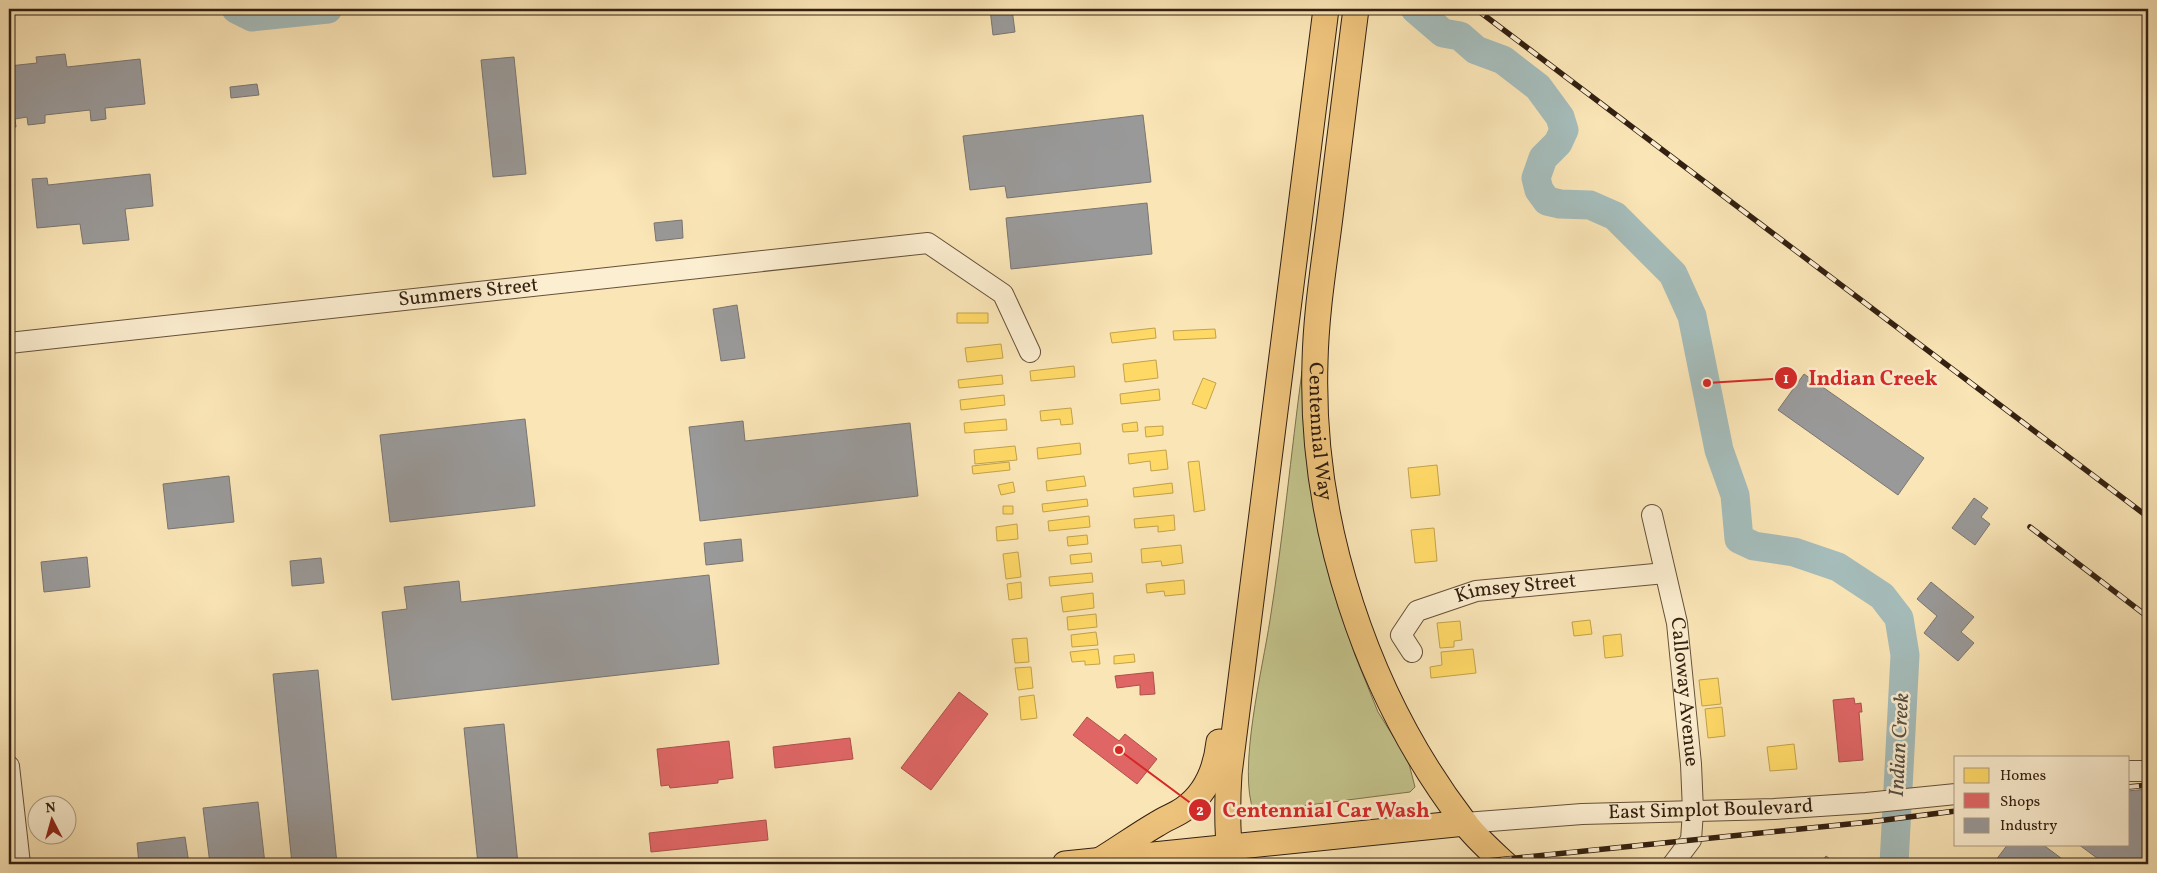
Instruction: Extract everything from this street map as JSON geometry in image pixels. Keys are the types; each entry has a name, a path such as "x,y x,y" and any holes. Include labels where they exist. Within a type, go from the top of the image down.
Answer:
{"main road":[{"name":"Centennial Way","path":"1356,9 1319,308 1315,363 1322,481 1337,561 1357,627 1381,681 1422,761 1465,823 1505,864"},
{"name":"Centennial Way","path":"1230,855 1229,774 1325,14"},
{"path":"1102,860 1184,809 1198,798 1208,782 1217,761 1253,484 1272,443"},
{"path":"1069,864 1102,860 1230,855 1465,823"}],"street":[{"name":"Summers Street","path":"9,343 928,243 1003,294 1030,352"},
{"name":"Calloway Avenue","path":"1652,515 1677,623 1691,764 1693,811 1691,840 1674,864"},
{"name":"Kimsey Street","path":"1412,652 1401,635 1417,611 1476,591 1666,573"},
{"path":"9,766 20,864"},
{"path":"2130,771 2148,771"},
{"name":"East Simplot Boulevard","path":"1465,823 1582,814 1866,803 1954,794"}],"green space":[{"path":"1302,371 1310,469 1328,569 1355,655 1378,712 1408,760 1415,787 1410,792 1254,812 1248,771 1253,718 1275,589"}],"water":[{"path":"1884,829 1904,829 1907,864 1882,864"}],"building: Homes":[{"path":"957,313 988,313 988,323 957,323"},
{"path":"1155,328 1156,338 1112,343 1110,333"},
{"path":"1215,329 1216,338 1174,340 1173,331"},
{"path":"1001,344 1003,358 967,362 965,348"},
{"path":"1156,360 1158,378 1125,382 1123,364"},
{"path":"1074,366 1075,377 1031,381 1030,371"},
{"path":"1002,375 1003,384 959,388 958,380"},
{"path":"1203,378 1216,383 1206,409 1192,404"},
{"path":"1159,389 1160,400 1121,404 1120,394"},
{"path":"1004,395 1005,405 961,410 960,400"},
{"path":"1071,408 1073,424 1061,425 1060,419 1041,421 1040,411"},
{"path":"1006,419 1007,430 965,433 964,423"},
{"path":"1137,422 1138,431 1123,432 1122,424"},
{"path":"1163,426 1163,435 1146,437 1145,427"},
{"path":"1080,443 1081,454 1038,459 1037,448"},
{"path":"1015,446 1017,460 975,464 974,450"},
{"path":"1166,450 1168,469 1151,471 1150,461 1129,464 1128,454"},
{"path":"1199,461 1205,510 1194,512 1188,462"},
{"path":"1009,462 1010,470 973,474 972,466"},
{"path":"1437,465 1440,495 1411,498 1408,468"},
{"path":"1084,476 1086,486 1047,491 1046,481"},
{"path":"1013,482 1015,492 1001,495 998,485"},
{"path":"1172,483 1173,493 1134,497 1133,488"},
{"path":"1087,499 1088,506 1043,512 1042,504"},
{"path":"1003,506 1013,506 1013,514 1003,514"},
{"path":"1174,515 1175,530 1158,532 1158,526 1135,528 1134,519"},
{"path":"1089,516 1090,527 1049,531 1048,521"},
{"path":"1017,524 1018,539 997,541 996,527"},
{"path":"1434,528 1437,561 1415,563 1411,530"},
{"path":"1087,535 1088,544 1068,546 1067,537"},
{"path":"1181,545 1183,563 1162,566 1161,561 1142,563 1141,549"},
{"path":"1018,552 1021,577 1006,579 1003,554"},
{"path":"1091,553 1092,562 1071,564 1070,555"},
{"path":"1092,573 1093,582 1050,586 1049,577"},
{"path":"1184,580 1185,594 1165,596 1164,591 1147,593 1146,584"},
{"path":"1021,582 1022,598 1009,600 1007,584"},
{"path":"1093,593 1094,608 1063,612 1061,597"},
{"path":"1096,614 1097,627 1068,630 1067,617"},
{"path":"1590,620 1592,634 1574,636 1572,622"},
{"path":"1460,621 1462,640 1454,641 1454,647 1440,648 1437,623"},
{"path":"1096,632 1098,645 1072,647 1071,635"},
{"path":"1621,634 1623,656 1605,658 1603,636"},
{"path":"1027,638 1029,662 1015,663 1012,639"},
{"path":"1098,649 1100,664 1085,665 1085,661 1072,662 1070,652"},
{"path":"1473,649 1476,673 1431,678 1430,667 1442,665 1441,652"},
{"path":"1134,654 1135,662 1114,664 1114,656"},
{"path":"1031,667 1033,688 1018,690 1015,668"},
{"path":"1718,678 1721,704 1702,706 1699,680"},
{"path":"1034,695 1037,718 1021,720 1019,697"},
{"path":"1722,707 1725,736 1708,738 1705,709"},
{"path":"1794,744 1797,769 1770,771 1767,747"}],"building: Shops":[{"path":"1153,672 1155,694 1140,695 1140,685 1117,688 1115,676"},
{"path":"959,692 988,714 931,790 901,768"},
{"path":"1854,698 1855,704 1861,703 1862,712 1859,712 1863,760 1839,762 1833,700"},
{"path":"1087,717 1119,741 1125,734 1157,759 1137,784 1073,735"},
{"path":"850,738 853,759 775,768 773,747"},
{"path":"729,741 733,778 718,780 718,783 670,788 669,785 661,786 657,749"},
{"path":"766,820 768,840 651,852 649,833"}],"building: Industry":[{"path":"990,9 1012,9 1015,32 993,35"},
{"path":"65,54 67,67 140,59 145,104 105,108 106,119 91,121 90,110 45,115 45,123 28,125 27,117 15,119 16,127 9,127 9,66 37,63 36,57"},
{"path":"514,57 526,174 493,177 481,60"},
{"path":"257,84 259,95 231,98 230,87"},
{"path":"1143,115 1151,182 1007,198 1005,186 970,190 963,136"},
{"path":"150,174 153,206 125,209 129,240 83,244 80,224 37,228 32,179 47,178 48,185"},
{"path":"1147,203 1152,254 1011,269 1006,218"},
{"path":"682,220 683,238 656,241 654,223"},
{"path":"737,305 745,358 721,361 713,309"},
{"path":"1804,374 1924,458 1898,495 1778,410"},
{"path":"525,419 535,506 390,522 380,435"},
{"path":"743,421 745,441 910,423 918,496 700,521 689,427"},
{"path":"229,476 234,522 168,529 163,484"},
{"path":"1974,498 1988,508 1981,517 1990,524 1975,545 1952,528"},
{"path":"741,539 743,561 706,565 704,543"},
{"path":"87,557 90,587 44,592 41,562"},
{"path":"321,558 324,583 292,586 290,561"},
{"path":"709,575 719,664 392,700 382,612 407,609 404,587 459,581 461,602"},
{"path":"1931,582 1974,617 1961,632 1974,643 1958,661 1924,633 1937,616 1917,599"},
{"path":"318,670 337,864 292,864 273,674"},
{"path":"504,724 518,864 478,864 464,728"},
{"path":"2148,789 2148,864 2105,864 2081,846 2130,846 2130,791"},
{"path":"258,802 265,864 210,864 203,808"},
{"path":"185,837 189,864 139,864 137,843"},
{"path":"2006,846 2045,846 2069,864 1993,864"},
{"path":"1826,856 1837,864 1820,864"}],"waterway":[{"name":"Indian Creek","path":"236,9 252,17 328,9"},
{"name":"Indian Creek","path":"1415,9 1443,33 1460,36 1476,50 1503,60 1538,87 1560,117 1564,130 1558,143 1543,158 1536,178 1539,190 1547,201 1560,204 1590,205 1615,216 1673,274 1692,316 1719,450 1735,495 1739,539 1754,546 1794,552 1838,567 1882,596 1899,618 1905,655 1894,864"}],"railway":[{"path":"1476,9 2148,517"},
{"path":"2030,527 2148,617"},
{"path":"2130,787 2148,785"},
{"path":"1457,864 1869,822 1954,811"}],"place":[{"name":"Indian Creek","path":"1707,383"},
{"name":"Centennial Car Wash","path":"1119,750"}]}
